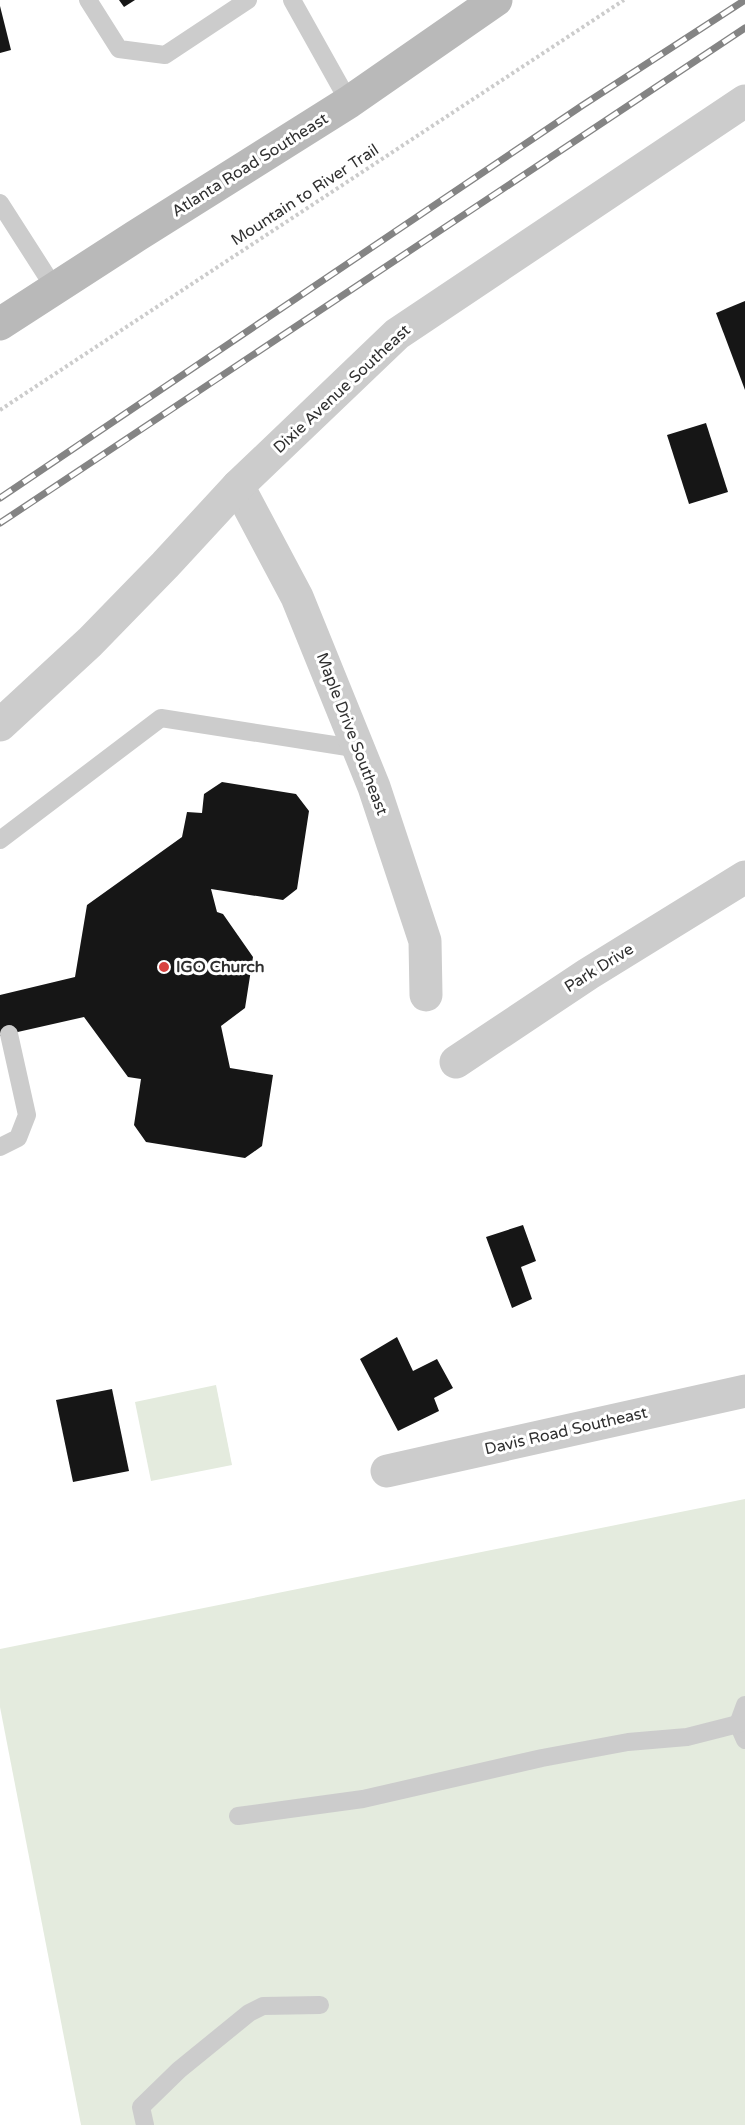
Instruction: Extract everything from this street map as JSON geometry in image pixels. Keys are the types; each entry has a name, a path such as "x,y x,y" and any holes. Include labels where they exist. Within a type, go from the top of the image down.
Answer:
{"main road":[{"name":"Atlanta Road Southeast","path":"0,324 350,102 496,0"}],"street":[{"name":"Dixie Avenue Southeast","path":"5,718 90,642 238,486 397,334 745,101"},
{"name":"Maple Drive Southeast","path":"238,486 297,597 360,749 425,941 426,994"},
{"name":"Park Drive","path":"456,1062 588,974 745,877"},
{"name":"Davis Road Southeast","path":"387,1471 745,1391"}],"lane":[{"path":"88,0 120,49 165,55 248,0"},
{"path":"292,0 350,102"},
{"path":"0,203 55,289"},
{"path":"0,840 161,718 360,749"},
{"path":"0,1147 18,1138 27,1115 9,1034"},
{"path":"238,1816 363,1799 542,1758 628,1742 742,1732 745,1706"},
{"path":"145,2125 141,2106 179,2070 249,2013 263,2006 320,2005"}],"path":[{"name":"Mountain to River Trail","path":"0,410 624,0"}],"shaded area":[{"path":"216,1385 232,1465 151,1481 135,1402"},
{"path":"745,1499 745,2125 81,2125 0,1707 0,1649"}],"building":[{"path":"119,0 135,0 124,7"},
{"path":"0,6 11,50 0,53"},
{"path":"745,301 745,390 716,313"},
{"path":"706,423 728,492 689,504 667,435"},
{"name":"IGO Church","path":"222,782 296,794 309,811 297,889 283,900 211,889 217,912 223,914 253,957 245,1008 221,1026 230,1068 273,1075 262,1146 245,1158 146,1142 134,1125 141,1079 128,1077 84,1017 0,1036 0,995 75,977 87,905 182,837 187,812 202,813 204,794"},
{"path":"523,1225 536,1261 521,1267 532,1299 512,1308 486,1237"},
{"path":"397,1337 413,1371 437,1359 453,1388 434,1398 439,1411 398,1431 360,1359"},
{"path":"112,1389 129,1471 73,1482 56,1400"}],"railway":[{"path":"0,498 583,105 745,0"},
{"path":"0,523 745,28"}],"place":[{"name":"IGO Church","path":"164,967"}]}
